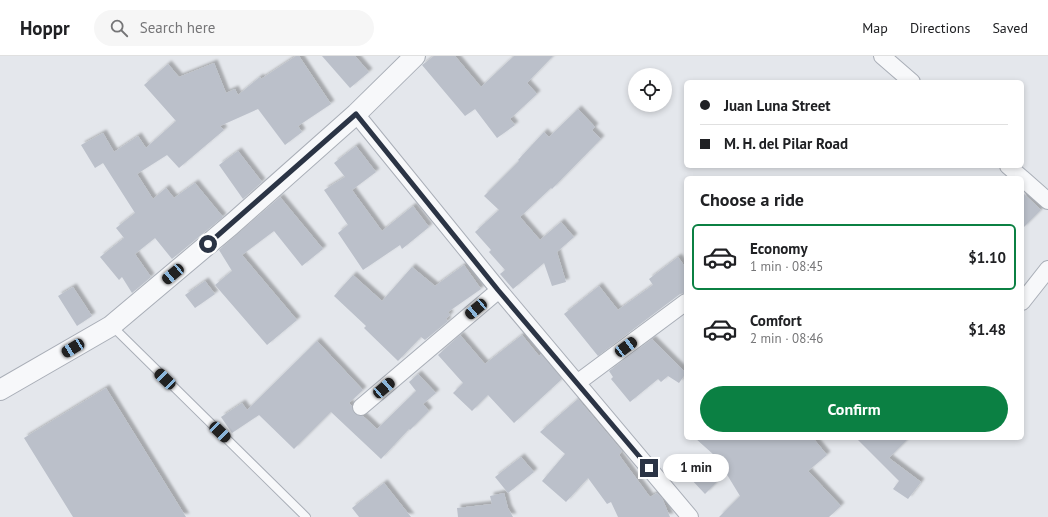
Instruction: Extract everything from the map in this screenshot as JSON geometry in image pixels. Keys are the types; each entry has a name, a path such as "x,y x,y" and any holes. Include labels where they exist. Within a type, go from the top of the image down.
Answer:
{"street":[{"path":"0,390 111,326 231,225 356,114 414,56"},
{"path":"882,56 910,80"},
{"path":"356,114 498,290 690,517"},
{"path":"1010,168 1020,176"},
{"path":"1024,180 1048,201"},
{"path":"1024,299 1048,269"},
{"path":"361,407 498,290"},
{"path":"577,383 684,303"}],"lane":[{"path":"111,326 306,517"}],"building":[{"path":"296,56 299,56 331,104 298,126 302,132 285,145 258,109 220,126 224,130 179,168 167,155 137,174 153,199 166,188 174,198 195,183 223,217 172,259 155,238 135,254 151,277 132,293 122,277 119,280 100,257 124,238 116,228 135,213 103,163 95,168 81,145 103,133 114,152 138,136 146,148 176,121 144,85 168,64 179,77 214,63 226,93 235,89 238,95 260,77 261,79"},
{"path":"322,56 355,56 369,72 350,88"},
{"path":"434,56 455,56 481,87 514,56 553,56 527,83 537,94 510,119 515,125 497,138 475,109 465,116 422,65"},
{"path":"578,109 595,127 592,130 601,139 552,189 551,188 520,217 540,240 561,222 574,237 557,252 566,282 552,286 544,263 513,289 500,274 505,270 489,252 491,250 475,232 499,210 484,196 519,161 518,160 544,132 549,137"},
{"path":"356,146 376,172 352,190 382,231 413,206 429,227 402,249 400,245 363,270 338,233 348,225 324,190 345,177 334,163"},
{"path":"238,151 262,182 243,199 219,165"},
{"path":"1024,194 1041,210 1024,227"},
{"path":"280,197 323,249 302,266 274,231 242,255 297,320 267,345 215,285 232,271 219,250"},
{"path":"678,257 684,265 684,293 680,294 598,356 564,314 599,286 618,310 653,285 649,279"},
{"path":"464,265 481,289 448,312 450,315 446,319 448,321 425,340 421,337 398,361 364,328 366,326 334,296 353,275 382,301 412,267 435,286"},
{"path":"205,281 215,294 195,308 185,295"},
{"path":"73,287 92,316 77,326 58,296"},
{"path":"460,335 485,364 522,335 539,356 541,354 562,379 514,423 488,395 472,411 453,393 463,383 438,355"},
{"path":"652,339 684,371 684,376 679,383 668,376 661,382 658,379 630,402 611,379 613,377 609,371"},
{"path":"317,341 363,390 349,403 352,406 354,413 363,416 377,429 416,391 409,382 418,374 436,393 423,404 429,411 410,430 409,429 381,459 331,412 294,449 259,415 232,433 221,417 242,403 247,410"},
{"path":"106,388 186,517 73,517 24,438"},
{"path":"578,399 622,451 619,455 650,497 657,493 662,498 670,517 618,517 611,502 607,504 588,478 566,502 542,481 565,454 540,432"},
{"path":"697,440 815,440 827,455 808,471 841,506 829,517 719,517 740,496 726,473 705,494 689,477 714,455"},
{"path":"858,440 907,440 889,458 921,482 908,499 893,489 899,481"},
{"path":"521,457 534,472 508,493 495,477"},
{"path":"384,483 411,517 359,517 352,508"},
{"path":"504,493 508,508 513,517 458,517 457,508 492,504 490,496"}],"route":[{"path":"208,244 356,114 498,290 649,468"}]}
